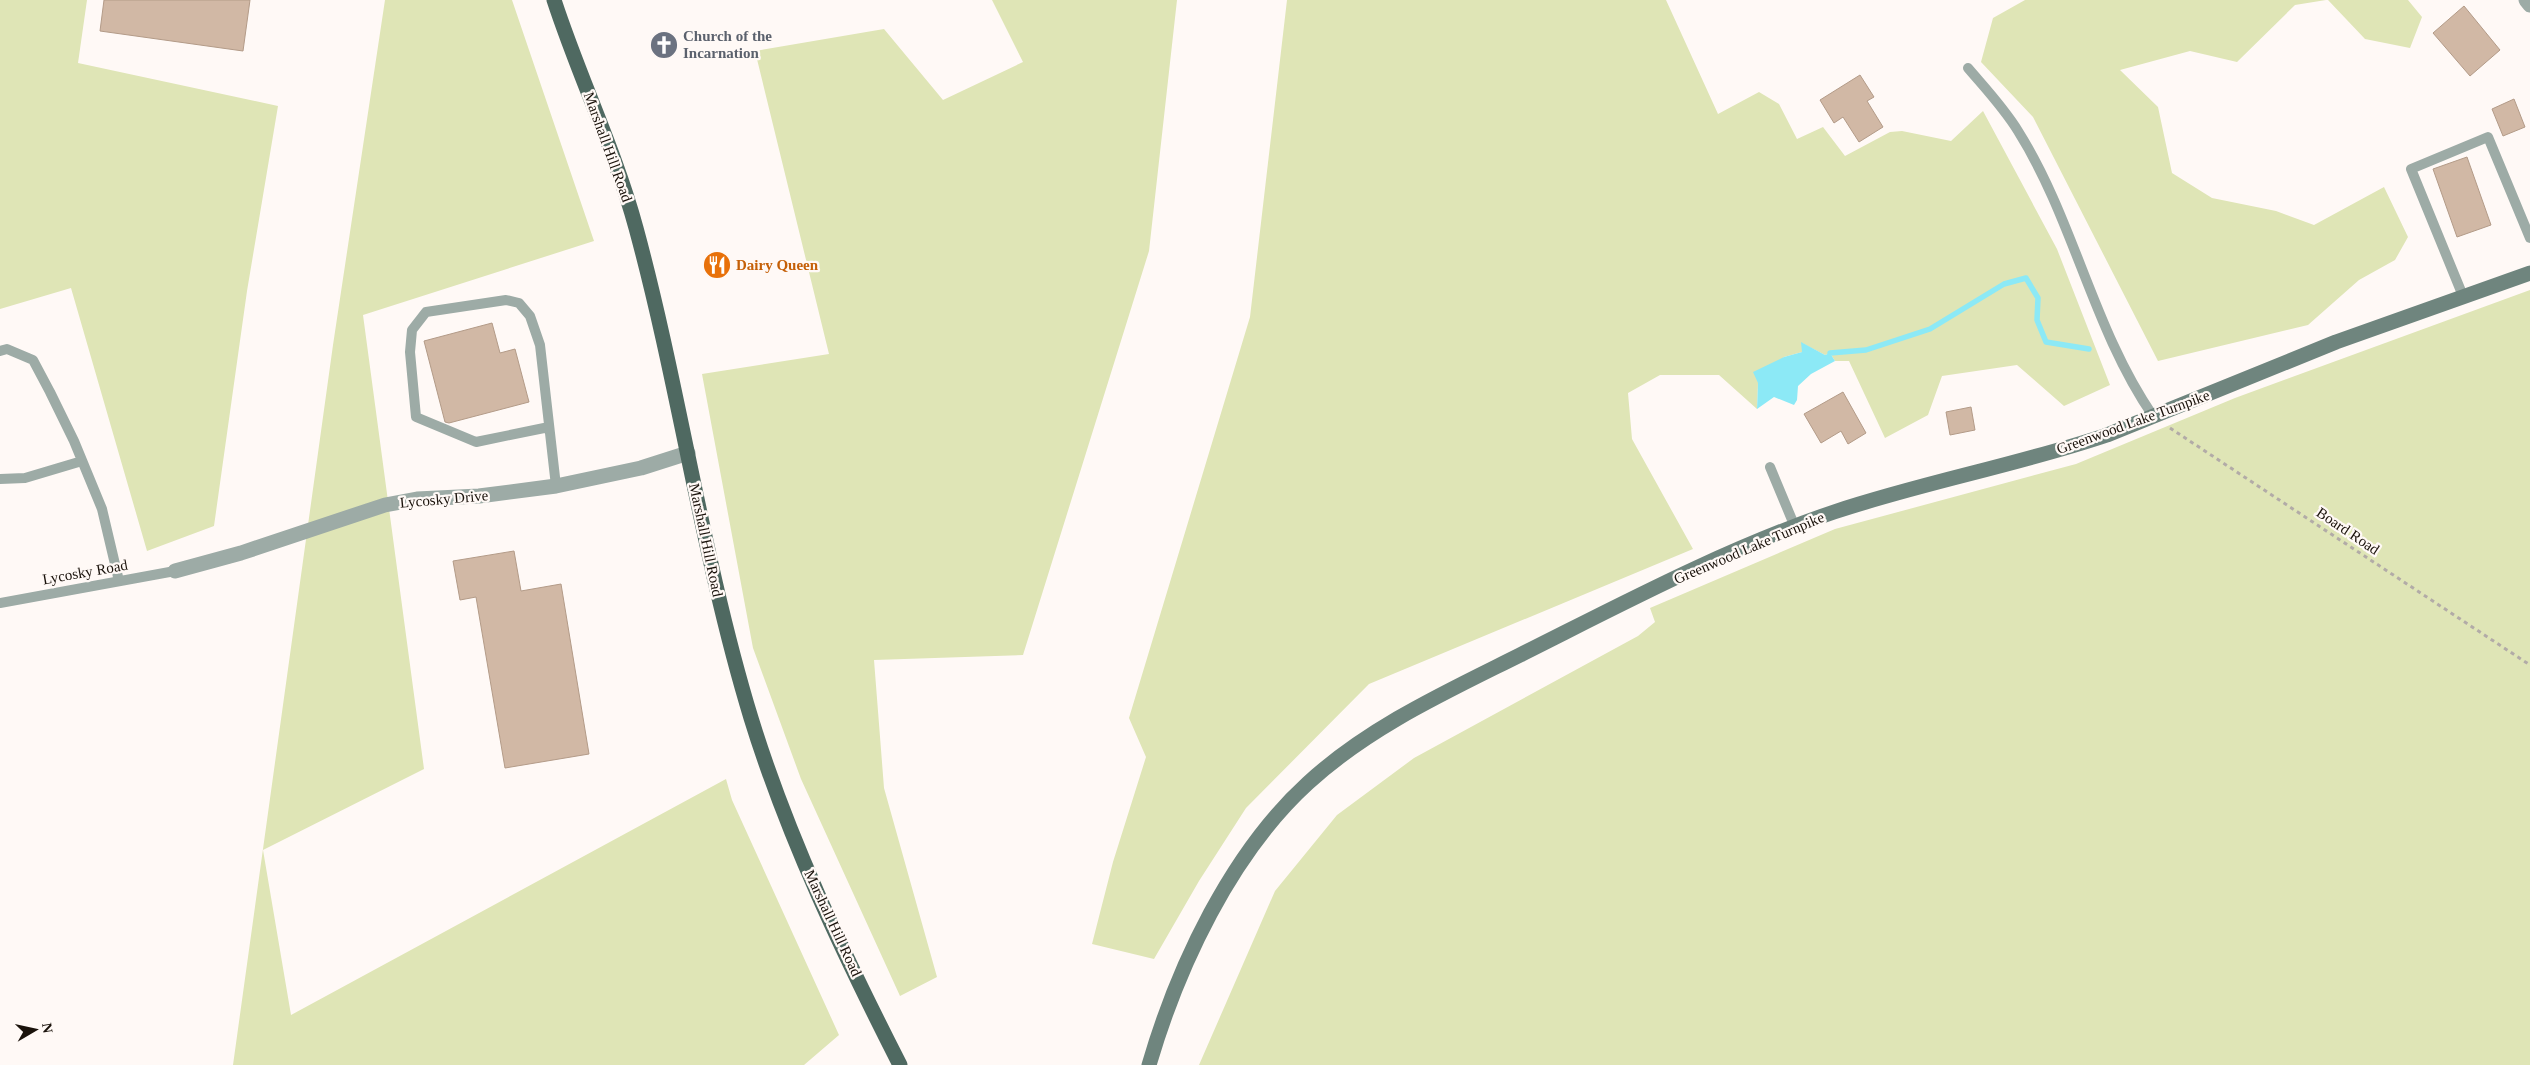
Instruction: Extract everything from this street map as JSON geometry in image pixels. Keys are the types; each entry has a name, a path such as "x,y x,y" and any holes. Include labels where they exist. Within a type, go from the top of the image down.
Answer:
{"main road":[{"name":"Marshall Hill Road","path":"554,0 613,155 635,224 657,307 699,513 723,616 752,718 778,797 810,875 900,1065"},
{"name":"Greenwood Lake Turnpike","path":"1149,1065 1160,1028 1183,971 1218,901 1265,830 1308,783 1383,727 1434,698 1653,588 1795,527 1873,500 2070,447 2153,416 2336,342 2530,272"}],"street":[{"path":"2526,0 2530,5"},
{"name":"Lycosky Drive","path":"175,571 240,553 385,505 417,499 479,496 556,486 641,468 688,453"}],"lane":[{"path":"1968,68 2018,131 2053,200 2116,350 2153,416"},
{"path":"2463,296 2411,169 2488,137 2530,238"},
{"path":"549,427 476,442 416,417 410,352 412,330 426,312 506,300 519,303 530,316 540,345 556,486"},
{"path":"0,351 7,349 33,360 82,461 102,509 120,581"},
{"path":"0,479 25,478 82,461"},
{"path":"1770,467 1795,527"},
{"name":"Lycosky Road","path":"0,603 175,571"}],"path":[{"name":"Board Road","path":"2153,416 2530,665"}],"green space":[{"path":"0,0 87,0 78,63 278,106 247,291 214,526 147,551 71,288 0,309"},
{"path":"385,0 512,0 594,241 363,315 424,769 263,850 291,1015 726,779 732,800 839,1035 804,1065 233,1065 333,345"},
{"path":"992,0 1177,0 1149,251 1023,655 874,660 884,788 937,977 900,996 801,779 753,648 702,374 829,354 755,51 884,29 943,100 1023,62"},
{"path":"1287,0 1666,0 1718,114 1759,92 1779,104 1797,139 1823,127 1845,156 1890,132 1902,131 1951,141 1983,111 2057,249 2110,385 2064,406 2017,365 1942,376 1928,415 1885,438 1849,361 1835,361 1830,353 1825,355 1802,343 1802,352 1784,357 1758,383 1757,409 1719,375 1660,375 1628,393 1632,439 1693,549 1369,684 1246,808 1199,881 1154,959 1092,944 1113,862 1146,757 1129,718 1250,317"},
{"path":"2025,0 2326,0 2295,5 2237,62 2190,51 2120,70 2158,107 2172,173 2212,198 2276,211 2314,225 2384,187 2408,237 2395,260 2359,280 2308,325 2158,361 2033,117 1981,62 1993,18"},
{"path":"2328,0 2408,0 2422,17 2410,48 2365,39"},
{"path":"2530,290 2530,1065 1199,1065 1275,891 1337,815 1414,758 1638,636 1655,622 1650,608 1835,529 2076,464 2235,398"}],"water":[{"path":"1801,342 1825,355 1830,353 1835,361 1811,374 1798,386 1797,400 1794,405 1774,397 1757,409 1758,383 1753,372 1784,357 1802,352"}],"building":[{"path":"104,0 250,0 243,51 100,31"},
{"path":"2464,6 2500,50 2470,76 2433,33"},
{"path":"1860,75 1874,97 1867,101 1883,127 1859,142 1843,117 1834,123 1820,100"},
{"path":"2514,99 2525,127 2503,136 2492,109"},
{"path":"2467,157 2491,225 2457,237 2433,169"},
{"path":"492,323 500,353 515,349 529,402 449,423 445,422 424,341"},
{"path":"1843,392 1866,433 1848,444 1841,431 1821,443 1804,414"},
{"path":"1971,407 1975,430 1950,435 1946,412"},
{"path":"514,551 521,591 561,584 589,754 505,768 476,597 460,600 453,561"}],"waterway":[{"path":"1830,353 1866,350 1930,329 2004,284 2026,278 2038,298 2037,320 2046,342 2089,349"}],"place":[{"name":"Church of the Incarnation","path":"664,45"},
{"name":"Dairy Queen","path":"717,265"}]}
